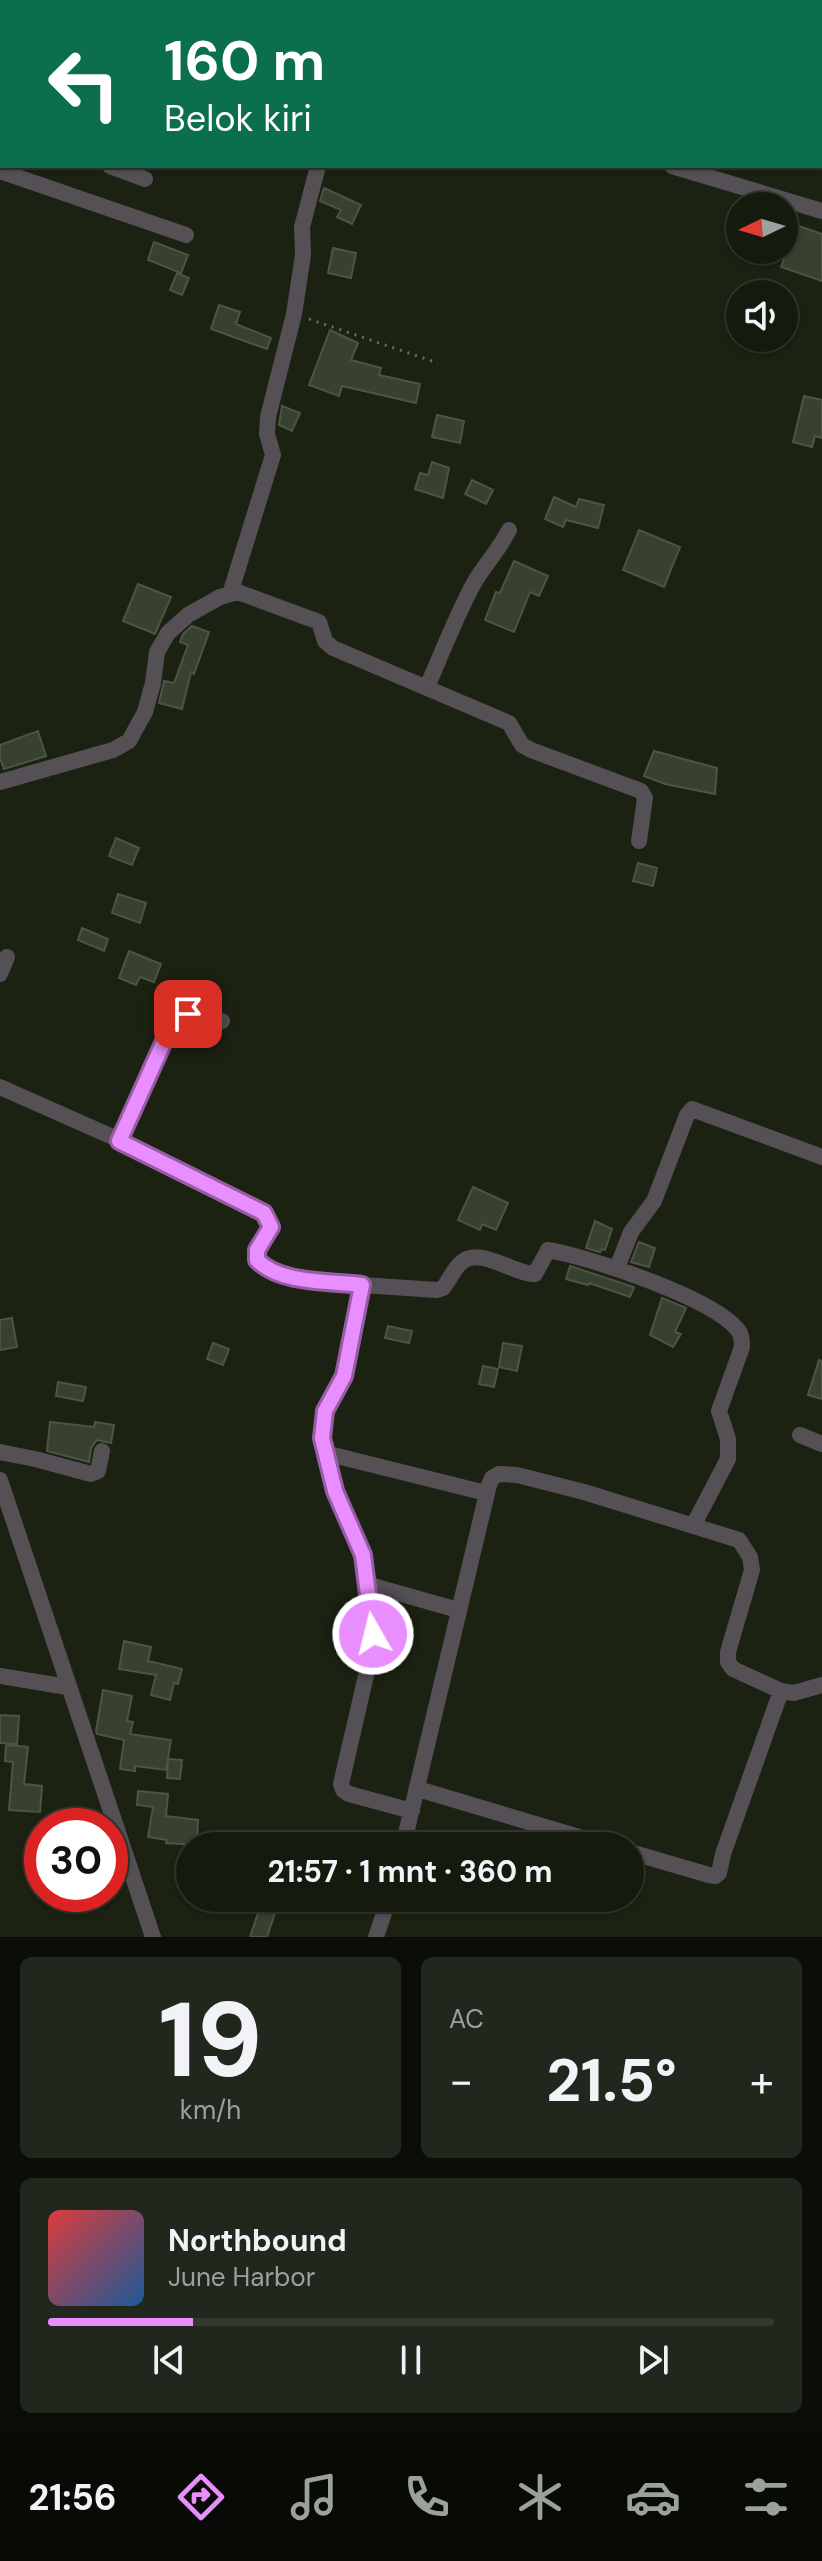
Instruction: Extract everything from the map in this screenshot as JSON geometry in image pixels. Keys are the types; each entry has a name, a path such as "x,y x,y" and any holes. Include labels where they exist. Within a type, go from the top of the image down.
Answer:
{"street":[{"path":"115,168 145,179"},
{"path":"230,594 273,455 267,434 268,417 294,314 303,255 302,227 317,168"},
{"path":"679,168 822,211"},
{"path":"0,171 186,235"},
{"path":"427,687 474,584 486,563 500,549 509,530"},
{"path":"0,782 113,750 129,741 145,712 157,652 168,633 188,615 220,597 238,592 319,622 325,641 333,648 509,723 522,745 531,750 641,791 645,798 639,841"},
{"path":"0,974 7,957"},
{"path":"119,1141 175,1017 188,1014 222,1021"},
{"path":"0,1087 119,1141 264,1213 271,1227 257,1250 257,1260 276,1274 362,1285 437,1290 443,1288 462,1260 475,1257 535,1274 548,1250 617,1268 708,1307 737,1328 742,1347 719,1411 728,1439 728,1459 693,1526"},
{"path":"617,1268 631,1232 654,1201 692,1109 822,1157"},
{"path":"362,1285 344,1376 325,1411 322,1438 345,1516 363,1555 374,1647 341,1784 349,1794 412,1811"},
{"path":"800,1435 822,1444"},
{"path":"0,1452 91,1474 98,1471 102,1451"},
{"path":"325,1453 486,1493"},
{"path":"407,1832 486,1493 492,1478 506,1473 584,1492 739,1540 752,1570 728,1652 728,1662 733,1669 781,1691 794,1693 822,1685"},
{"path":"0,1480 153,1937"},
{"path":"366,1584 458,1610"},
{"path":"0,1676 67,1687"},
{"path":"644,1856 709,1875 719,1873 781,1691"},
{"path":"418,1789 562,1832"},
{"path":"376,1937 384,1912"}],"path":[{"path":"294,314 438,363"}],"building":[{"path":"324,188 361,205 352,224 337,217 341,210 320,201"},
{"path":"798,226 822,234 822,281 781,267 782,264 798,264"},
{"path":"154,242 188,255 181,273 148,260"},
{"path":"333,248 356,253 351,278 328,273"},
{"path":"177,273 189,278 182,295 170,290"},
{"path":"219,305 240,312 236,324 271,338 267,349 211,329"},
{"path":"330,330 358,343 351,360 381,368 379,375 420,384 416,403 342,386 339,396 309,385"},
{"path":"804,396 822,400 822,438 815,436 812,447 793,442"},
{"path":"282,406 300,413 292,431 279,425"},
{"path":"437,415 464,421 460,443 432,437"},
{"path":"432,462 449,468 443,498 415,489 420,473 428,475"},
{"path":"472,480 493,490 486,504 465,494"},
{"path":"554,497 576,507 579,499 604,505 598,528 566,520 563,527 545,519"},
{"path":"639,530 680,547 664,587 623,570"},
{"path":"514,561 548,576 539,596 530,592 514,632 485,620 496,592 500,593"},
{"path":"138,584 171,597 155,634 123,621"},
{"path":"192,626 209,632 194,674 191,672 182,709 159,703 164,681 174,683 188,645 180,642"},
{"path":"38,731 46,756 4,769 0,745"},
{"path":"654,751 717,768 715,794 665,784 644,776"},
{"path":"116,838 139,848 132,865 109,856"},
{"path":"638,863 657,868 653,886 633,881"},
{"path":"118,894 146,903 140,923 112,913"},
{"path":"82,928 108,939 104,951 78,940"},
{"path":"129,951 161,964 154,982 140,977 136,985 119,978"},
{"path":"473,1187 508,1203 496,1230 482,1224 480,1230 458,1220"},
{"path":"595,1221 612,1229 605,1250 600,1252 586,1248"},
{"path":"639,1242 655,1248 649,1267 631,1262"},
{"path":"570,1266 634,1287 630,1297 566,1279"},
{"path":"662,1298 686,1308 675,1332 681,1334 673,1347 650,1335"},
{"path":"12,1318 17,1347 0,1350 0,1320"},
{"path":"388,1326 412,1331 409,1343 385,1338"},
{"path":"213,1343 229,1349 223,1365 207,1359"},
{"path":"503,1343 522,1346 517,1371 499,1367"},
{"path":"819,1360 822,1361 822,1399 808,1395"},
{"path":"483,1366 498,1369 494,1387 479,1384"},
{"path":"58,1382 86,1387 83,1401 56,1396"},
{"path":"50,1422 94,1427 95,1422 114,1425 111,1443 97,1440 91,1448 89,1462 47,1451"},
{"path":"124,1641 151,1647 148,1661 182,1669 178,1684 174,1683 170,1700 151,1695 156,1675 119,1669"},
{"path":"103,1690 132,1696 127,1721 133,1722 130,1734 171,1740 166,1770 135,1766 135,1771 120,1769 124,1740 97,1734 96,1731"},
{"path":"0,1715 19,1716 17,1744 0,1743"},
{"path":"6,1745 28,1747 24,1784 42,1786 40,1808 9,1810 13,1762 5,1761"},
{"path":"168,1759 182,1760 180,1779 167,1778"},
{"path":"138,1791 168,1794 166,1816 198,1820 198,1832 176,1832 176,1844 148,1837 153,1807 137,1805"},
{"path":"258,1912 275,1912 267,1937 250,1937"}],"route":[{"path":"188,1014 175,1017 119,1141 264,1213 271,1227 257,1250 257,1260 263,1267 276,1274 296,1278 362,1285 344,1376 325,1411 322,1438 335,1491 363,1555 373,1634"}]}
